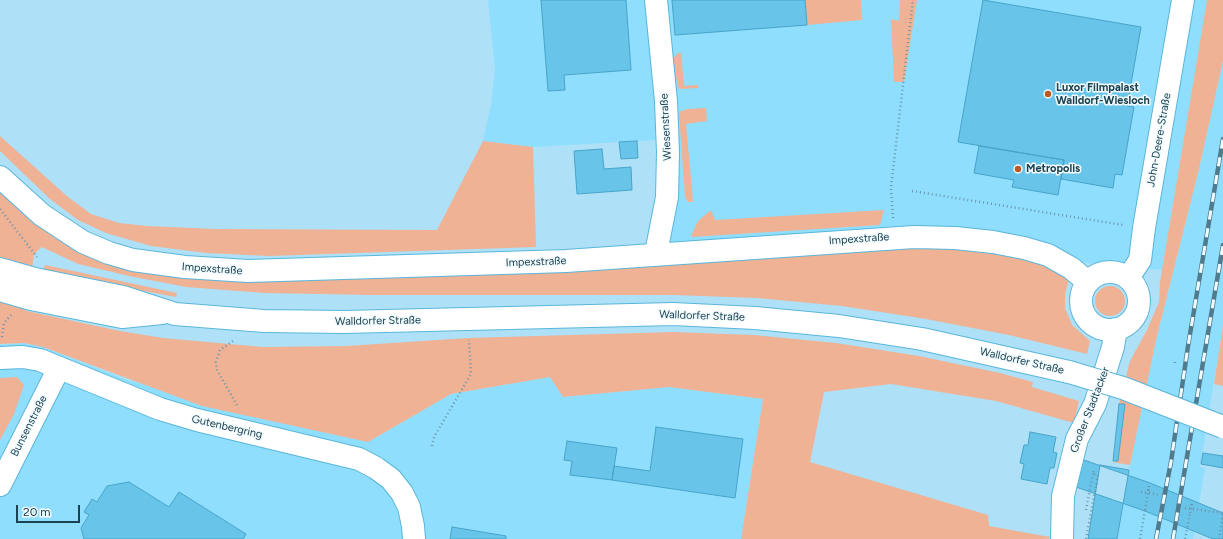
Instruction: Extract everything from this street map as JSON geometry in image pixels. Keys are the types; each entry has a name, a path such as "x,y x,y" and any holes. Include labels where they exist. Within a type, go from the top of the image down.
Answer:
{"street":[{"name":"Wiesenstraße","path":"656,0 666,101 668,152 667,197 656,253"},
{"name":"John-Deere-Straße","path":"1128,278 1140,260 1144,228 1183,0"},
{"name":"Impexstraße","path":"0,177 42,215 83,242 108,253 133,260 186,267 248,271 566,261 656,253 895,237 955,238 993,242 1024,248 1048,255 1071,268 1088,282"},
{"name":"Walldorfer Straße","path":"0,269 35,279 123,297 167,312"},
{"path":"1115,272 1128,278 1136,286 1139,297 1139,308 1134,318 1126,325 1116,329 1101,329 1089,321 1082,308 1082,294 1088,282 1100,273 1115,272"},
{"name":"Walldorfer Straße","path":"0,290 30,299 122,317 167,312 264,321 320,322 673,314 755,318 839,326 922,339 1069,372 1123,388 1223,427"},
{"name":"Großer Stadtacker","path":"1062,539 1063,496 1077,439 1095,404 1113,348 1116,329"},
{"name":"Gutenbergring","path":"2,358 23,357 40,360 160,409 197,420 359,459 376,468 391,479 402,493 409,507 414,539"},
{"name":"Bunsenstraße","path":"0,485 59,368"}],"path":[{"path":"895,237 891,203 892,187 914,0"},
{"path":"912,191 1144,228"},
{"path":"0,209 39,259"},
{"path":"2,358 2,335 4,323 11,315 17,313"},
{"path":"432,446 434,437 471,374 469,334"},
{"path":"233,341 220,350 216,362 217,370 239,408 235,429"},
{"path":"1086,539 1098,474 1093,474 1094,467"},
{"path":"1087,504 1092,478"},
{"path":"1140,539 1149,486 1148,493"},
{"path":"1141,492 1160,495"},
{"path":"1186,539 1192,503 1191,509"},
{"path":"1185,508 1223,513 1219,539"}],"shaded area":[{"path":"488,0 1210,0 1188,116 1162,270 1074,262 656,257 658,195 657,140 533,147 483,141 491,105 495,69"},
{"path":"805,0 861,0 862,20 807,25"},
{"path":"900,0 917,0 904,82 894,82 891,19 899,21"},
{"path":"1207,0 1223,0 1223,61 1199,169 1156,340 1130,465 1112,462 1118,461 1125,405 1119,404 1130,361 1147,330 1159,302 1160,282"},
{"path":"678,53 681,53 684,86 698,85 698,88 680,89 678,87 673,59"},
{"path":"1223,61 1223,325 1200,467 1205,468 1193,539 1118,539 1131,456 1156,340 1199,169"},
{"path":"706,108 707,121 686,124 693,202 688,202 685,197 679,113 688,109"},
{"path":"0,136 68,197 91,214 119,223 147,226 216,229 437,230 483,141 533,147 536,247 269,256 206,253 151,246 106,233 78,220 50,199 0,151"},
{"path":"0,190 57,239 79,251 135,265 821,247 982,249 1074,262 1065,294 1065,308 1072,325 1090,341 1087,354 1009,335 926,319 842,306 757,298 674,295 372,295 264,293 186,287 78,264 42,247 34,254 32,269 0,259"},
{"path":"711,210 715,220 884,210 880,225 692,237 691,236 698,221"},
{"path":"45,265 177,293 176,297 42,272"},
{"path":"1110,286 1121,290 1125,301 1121,312 1110,316 1099,312 1095,301 1099,290"},
{"path":"0,297 27,311 120,331 163,338 263,347 346,346 468,338 673,332 754,335 836,343 919,356 1000,373 1033,382 1032,387 1079,401 1074,423 996,401 891,384 824,392 810,462 988,515 989,526 1050,537 1049,539 741,539 763,399 669,387 563,397 550,377 451,394 368,442 202,406 43,347 24,343 0,344"},
{"path":"1223,325 1223,386 1214,384"},
{"path":"24,343 43,347 127,380 368,442 451,394 550,377 563,397 669,387 763,399 741,539 0,539 0,345"},
{"path":"17,377 24,385 14,414 0,440 0,378"}],"building":[{"path":"541,0 626,0 631,70 564,75 565,90 548,91"},
{"path":"672,0 805,0 807,25 675,35"},
{"name":"Luxor Filmpalast Walldorf-Wiesloch","path":"983,0 1141,27 1127,106 1134,107 1122,175 1115,174 1113,188 1061,179 1064,160 958,142"},
{"path":"637,141 638,158 621,159 619,142"},
{"name":"Metropolis","path":"979,146 1064,160 1058,195 1012,187 1014,180 974,173"},
{"path":"602,149 604,169 631,167 632,190 577,194 574,151"},
{"path":"1119,404 1125,404 1118,461 1113,461"},
{"path":"656,427 743,439 735,498 612,480 614,466 650,471"},
{"path":"1030,432 1056,437 1053,452 1057,453 1054,468 1050,468 1047,484 1021,479 1024,464 1020,463 1024,445 1028,445"},
{"path":"567,441 617,448 612,480 570,475 572,461 564,460"},
{"path":"1203,453 1223,456 1223,468 1201,464"},
{"path":"1081,459 1150,483 1223,513 1223,539 1213,539 1145,511 1076,487"},
{"path":"1100,465 1129,470 1117,539 1088,539"},
{"path":"129,482 169,507 179,492 246,534 243,539 84,539 81,528 89,515 84,512 92,499 97,502 107,486"},
{"path":"452,527 506,536 506,539 450,539"}],"railway":[{"path":"1156,539 1171,462 1188,346 1223,139"},
{"path":"1173,539 1223,245"}],"place":[{"name":"Luxor Filmpalast Walldorf-Wiesloch","path":"1048,94"},
{"name":"Metropolis","path":"1018,169"}]}
